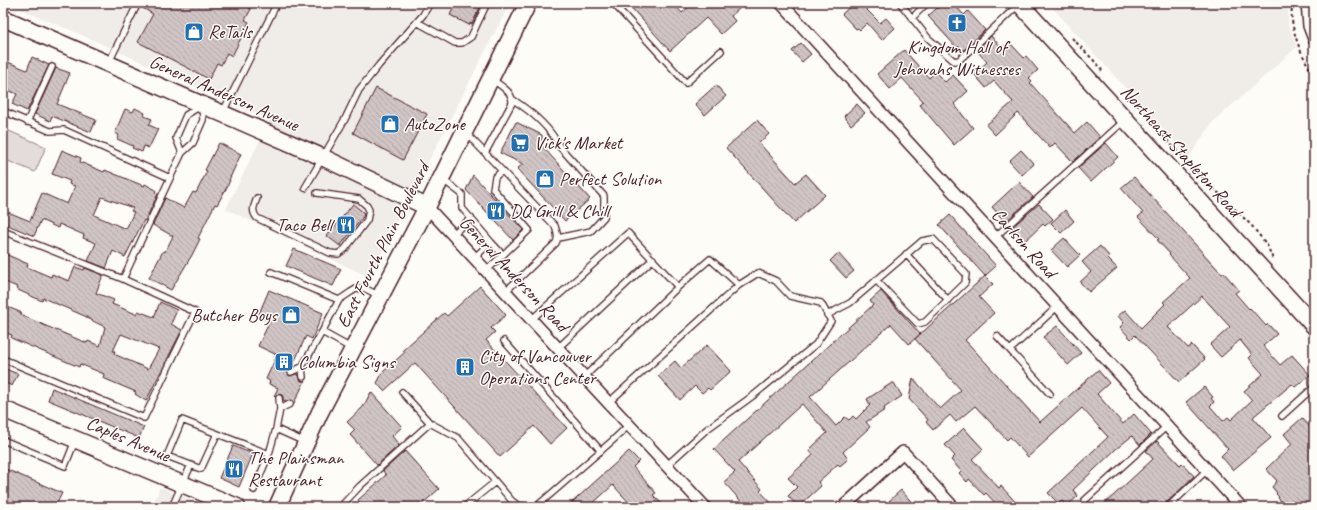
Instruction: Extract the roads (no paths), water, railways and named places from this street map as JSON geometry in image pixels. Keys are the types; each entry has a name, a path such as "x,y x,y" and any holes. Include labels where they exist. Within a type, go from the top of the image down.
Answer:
{"street":[{"name":"East Fourth Plain Boulevard","path":"277,507 320,412 441,178 528,3"},
{"name":"Carlson Road","path":"781,3 1058,306 1238,506"},
{"path":"1306,3 1309,26 1314,39"},
{"name":"Northeast Stapleton Road","path":"1019,4 1314,326"},
{"name":"General Anderson Avenue","path":"3,18 322,157 426,207"},
{"name":"General Anderson Road","path":"426,207 704,507"},
{"name":"Caples Avenue","path":"3,408 237,507"},
{"path":"843,507 903,452 953,507"}],"lane":[{"path":"108,64 138,3"},
{"path":"222,114 277,3"},
{"path":"305,188 345,119 359,90 379,64 423,16 430,3"},
{"path":"417,22 455,43 462,43 471,36 487,3"},
{"path":"613,3 686,83 721,51"},
{"path":"900,3 928,38 954,61 959,60 1019,4"},
{"path":"912,18 927,3"},
{"path":"27,122 52,67"},
{"path":"490,78 507,91 512,101 527,108 555,137 558,146 604,196 604,217 591,231 558,238"},
{"path":"485,153 512,101"},
{"path":"123,279 182,153 193,143 203,120 202,105 186,115 176,138 182,153"},
{"path":"3,111 50,131 64,130 170,178"},
{"path":"995,237 1126,120"},
{"path":"464,131 555,226 558,238 556,243 505,292"},
{"path":"486,271 529,230 492,189 495,177 502,171"},
{"path":"441,178 462,194 462,208 503,255"},
{"path":"257,198 253,209 253,212 257,218 330,253 338,254 345,249 367,220 369,210 364,202 360,200 317,193"},
{"path":"452,235 471,218"},
{"path":"3,231 123,279 195,312 144,418 3,359"},
{"path":"531,320 628,233 678,287"},
{"path":"827,315 850,303 876,280 906,254 922,241 933,239 966,274 965,283 925,322 918,324 876,280"},
{"path":"474,258 491,242"},
{"path":"906,254 948,300"},
{"path":"558,348 653,259"},
{"path":"584,377 678,287 710,260 740,285"},
{"path":"271,272 339,300"},
{"path":"608,403 740,285 758,273 776,281 790,296 821,303 831,321 816,344 754,395 707,428 666,466"},
{"path":"292,372 302,367 339,300 356,289 364,288 380,296"},
{"path":"1010,350 1058,306"},
{"path":"322,332 353,349"},
{"path":"997,336 1050,394"},
{"path":"504,342 600,451"},
{"path":"302,367 303,377"},
{"path":"1282,416 1314,387"},
{"path":"402,392 430,424 458,438 512,501 525,507"},
{"path":"254,490 269,454 276,429 280,409 279,398"},
{"path":"280,409 290,404"},
{"path":"216,434 201,469 167,456 182,420 269,454"},
{"path":"343,507 344,503 360,486 430,424"},
{"path":"531,507 537,506 628,425"},
{"path":"1084,501 1167,426"},
{"path":"276,429 306,442"},
{"path":"3,440 65,466 76,440"},
{"path":"172,507 191,465"},
{"path":"1168,507 1207,470"},
{"path":"464,507 495,482"}],"place":[{"name":"Kingdom Hall of Jehovahs Witnesses","path":"957,23"},
{"name":"ReTails","path":"194,32"},
{"name":"AutoZone","path":"390,124"},
{"name":"Vick's Market","path":"520,143"},
{"name":"Perfect Solution","path":"545,179"},
{"name":"DQ Grill & Chill","path":"496,211"},
{"name":"Taco Bell","path":"346,225"},
{"name":"Butcher Boys","path":"291,315"},
{"name":"Columbia Signs","path":"284,362"},
{"name":"City of Vancouver Operations Center","path":"465,367"},
{"name":"The Plainsman Restaurant","path":"234,469"}]}
